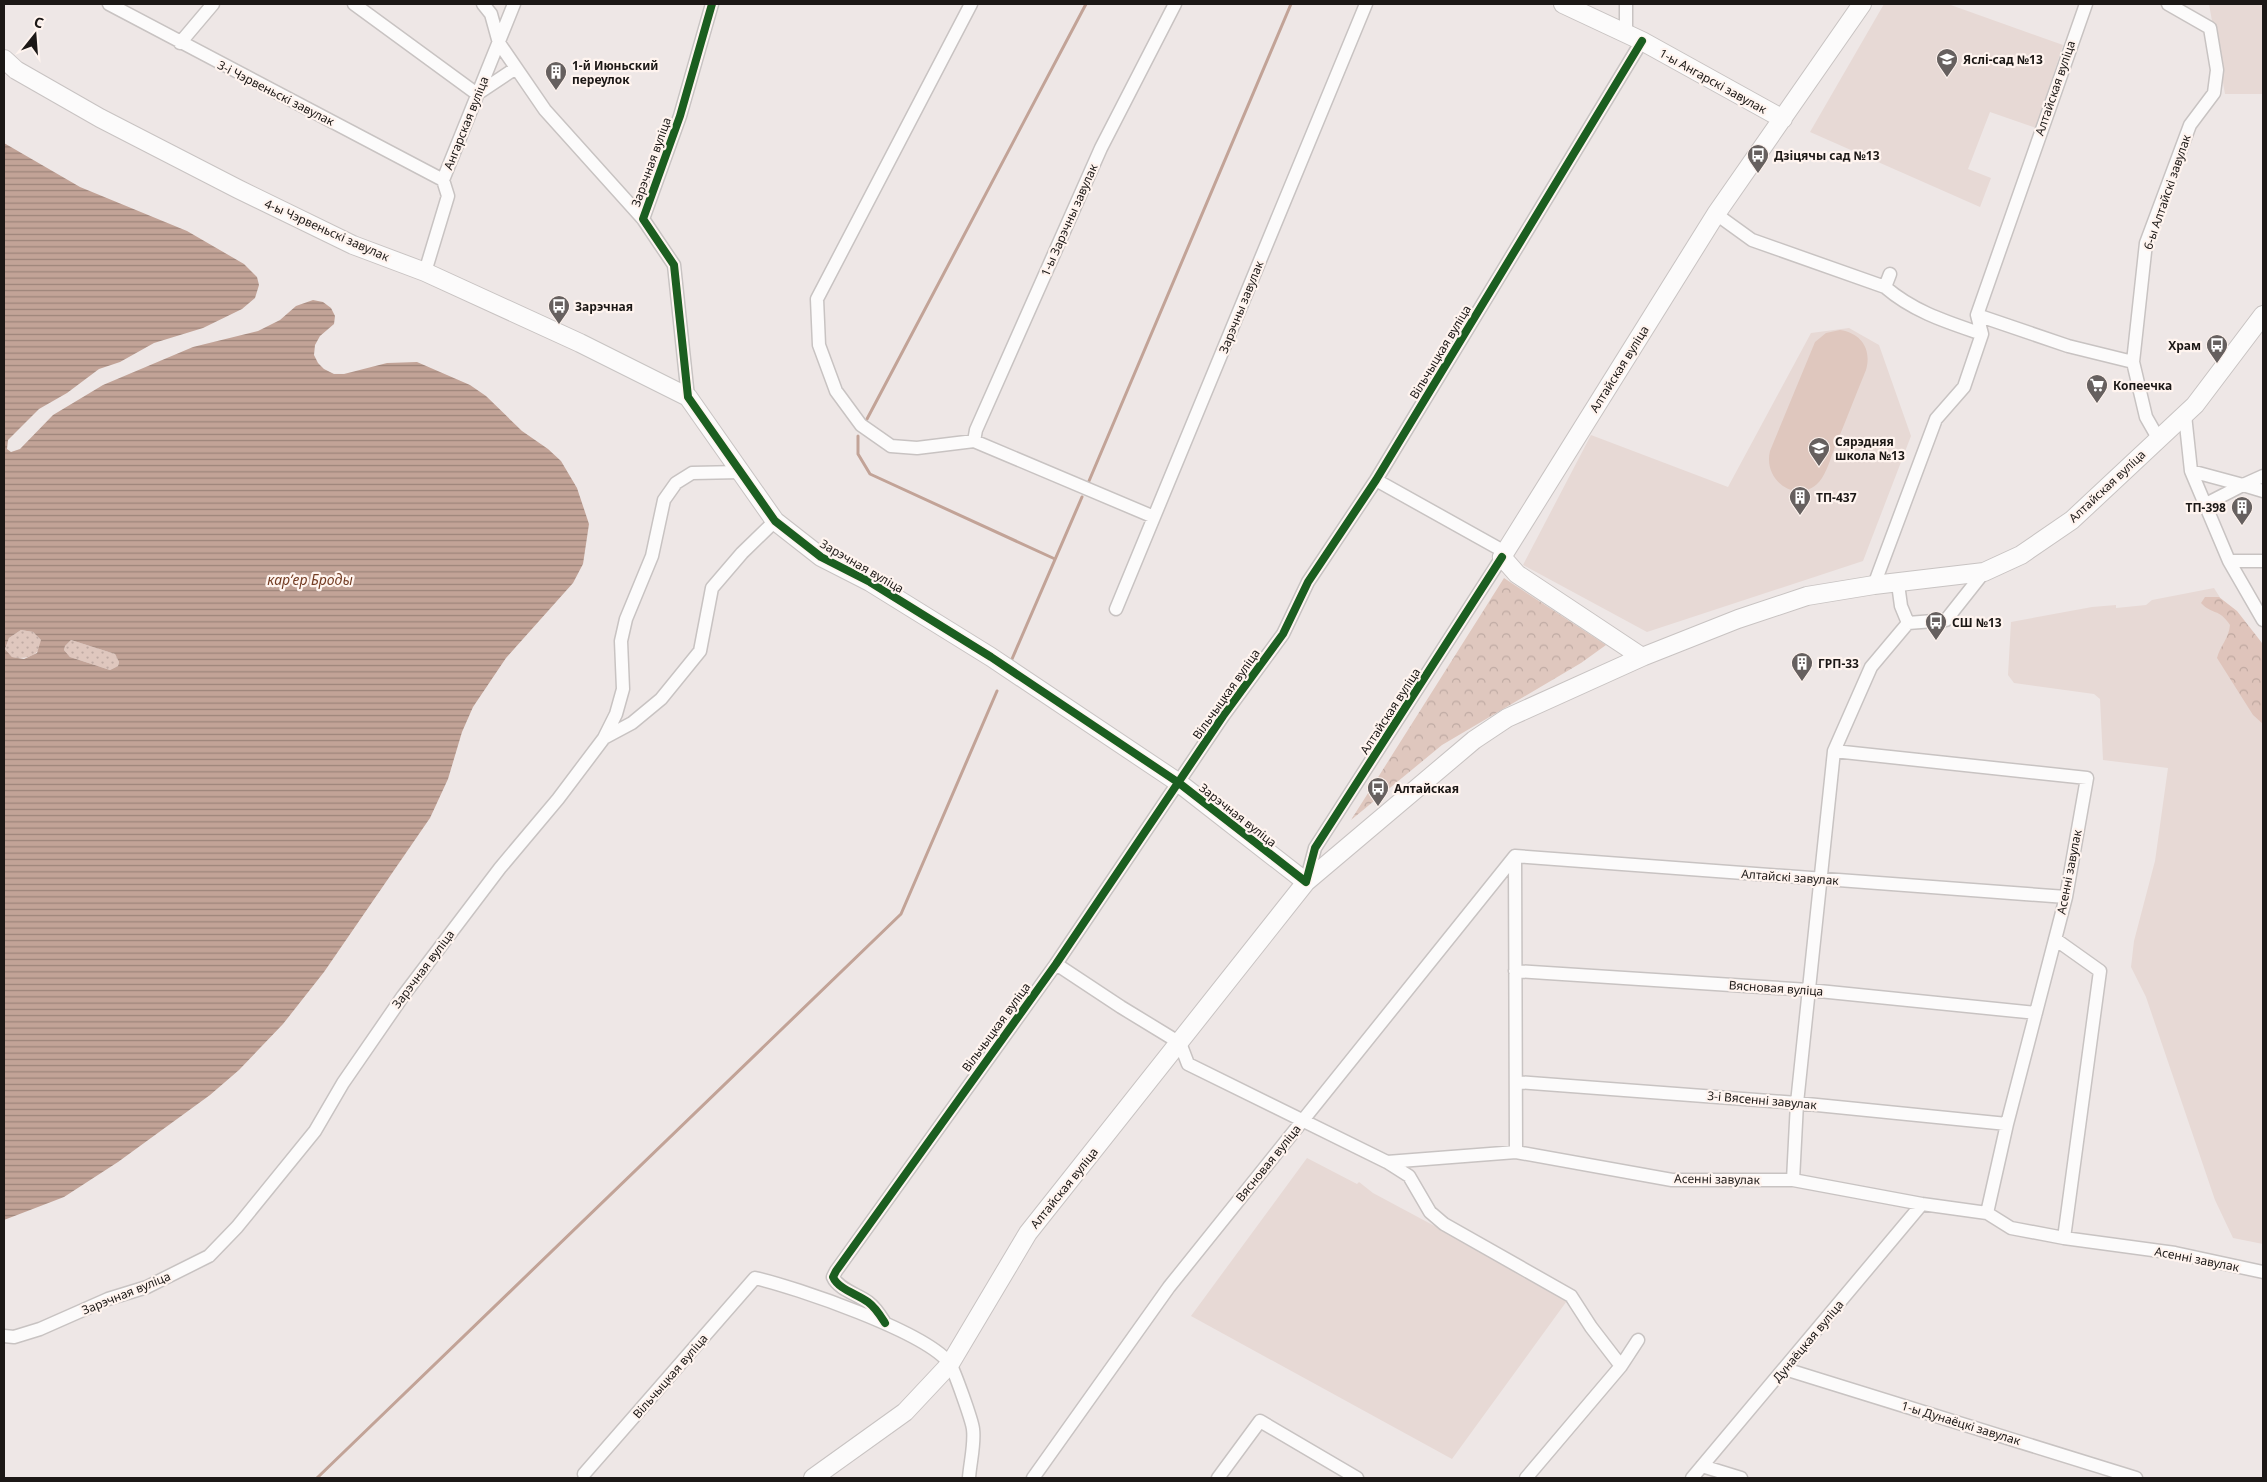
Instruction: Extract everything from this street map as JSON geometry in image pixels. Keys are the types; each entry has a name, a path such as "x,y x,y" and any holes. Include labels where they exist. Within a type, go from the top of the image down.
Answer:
{"main road":[{"name":"1-ы Ангарскі завулак","path":"1563,4 1634,38 1782,119"},
{"name":"Алтайская вуліца","path":"1503,554 1716,214 1862,4"},
{"name":"4-ы Чэрвеньскі завулак","path":"4,59 16,70 100,118 238,189 353,244 425,272 580,343 688,397"},
{"name":"Алтайская вуліца","path":"813,1478 905,1412 950,1364 1028,1233 1306,882 1474,740 1507,718 1642,657 1738,619 1808,596 1874,585 1898,584 1984,572 2020,555 2072,520 2195,405 2263,315"},
{"name":"Зарэчная вуліца","path":"688,397 775,521 821,557 870,582 991,657 1179,783 1306,882"},
{"path":"1503,554 1517,574 1642,657"}],"street":[{"name":"3-і Чэрвеньскі завулак","path":"108,4 443,180"},
{"path":"180,43 213,4"},
{"path":"354,4 477,94 516,68"},
{"path":"483,4 491,14 499,43 545,110 643,219"},
{"name":"Ангарская вуліца","path":"425,272 448,196 443,180 514,4"},
{"name":"Зарэчная вуліца","path":"688,397 674,265 643,219 680,116 712,4"},
{"path":"971,4 817,299 819,345 836,392 861,425 891,446 917,448 974,441 1154,517"},
{"name":"1-ы Зарэчны завулак","path":"974,441 976,430 1101,148 1175,4"},
{"name":"Зарэчны завулак","path":"1116,609 1366,4"},
{"path":"1626,4 1634,38"},
{"name":"Алтайская вуліца","path":"1976,315 2086,4"},
{"name":"6-ы Алтайскі завулак","path":"2158,438 2146,417 2133,362 2146,243 2190,125 2214,92 2217,70 2210,28 2168,4"},
{"name":"Вільчыцкая вуліца","path":"885,1324 878,1311 868,1302 836,1283 833,1277 836,1271 1056,964 1223,716 1283,634 1308,582 1376,480 1634,38"},
{"path":"1716,214 1752,240 1885,288 1900,301 1921,313 1982,334"},
{"path":"1885,288 1890,274"},
{"path":"1874,585 1936,419 1964,387 1982,334 1976,315"},
{"path":"1976,315 2068,346 2133,362"},
{"path":"2184,414 2191,471 2204,505 2229,561 2263,620"},
{"path":"2191,471 2263,492"},
{"path":"604,738 616,714 623,689 621,641 626,619 652,556 664,500 676,483 692,473 741,472"},
{"path":"2204,505 2263,476"},
{"path":"1376,480 1503,554"},
{"name":"Зарэчная вуліца","path":"4,1336 14,1337 40,1329 108,1299 148,1287 208,1256 248,1214 315,1131 343,1082 403,996 500,868 558,799 604,738 632,723 661,699 700,651 712,588 742,553 775,521"},
{"name":"Алтайская вуліца","path":"1306,882 1316,848 1503,554"},
{"path":"2229,561 2263,561"},
{"path":"1793,1180 1797,1103 1819,879 1834,751 1871,667 1908,623 1946,620 1984,572"},
{"path":"1898,584 1901,606 1908,623"},
{"name":"Асенні завулак","path":"1834,751 2087,778 2066,898 2007,1124 1987,1213"},
{"path":"1514,856 1516,1152"},
{"name":"Алтайскі завулак","path":"1514,856 2066,898"},
{"name":"Вясновая вуліца","path":"1033,1478 1169,1287 1514,856"},
{"path":"2056,940 2100,971 2064,1238"},
{"path":"1056,964 1180,1043 1188,1064 1302,1122 1387,1162 1409,1176 1430,1212 1444,1224 1571,1296 1591,1327 1621,1366"},
{"name":"Вясновая вуліца","path":"1515,971 1809,990 2036,1013"},
{"name":"3-і Вясенні завулак","path":"1516,1082 1797,1103 2007,1124"},
{"name":"Асенні завулак","path":"1387,1162 1516,1152 1672,1180 1793,1180 1922,1204 1987,1213 2010,1228 2064,1238 2175,1253 2263,1272"},
{"name":"Дунаёцкая вуліца","path":"1692,1478 1922,1204"},
{"name":"Вільчыцкая вуліца","path":"584,1474 755,1278 779,1284 885,1324"},
{"path":"885,1324 926,1344 950,1364 973,1428 969,1478"},
{"path":"1526,1478 1621,1366 1638,1340"},
{"name":"1-ы Дунаёцкі завулак","path":"1785,1368 2136,1478"},
{"path":"1218,1478 1260,1422 1357,1478"},
{"path":"1702,1466 1741,1478"}],"shaded area":[{"name":"Яслі-сад №13","path":"1884,4 1948,4 2063,45 2036,128 1990,112 1968,169 1991,178 1980,207 1810,132"},
{"path":"2209,4 2263,4 2263,94 2225,94"},
{"name":"Сярэдняя школа №13","path":"1849,328 1879,345 1911,436 1863,561 1647,632 1523,565 1591,435 1728,487 1811,333"},
{"path":"2214,588 2256,655 2263,657 2263,1244 2233,1238 2215,1200 2146,997 2131,967 2134,941 2155,861 2168,768 2103,760 2100,699 2094,694 2014,683 2008,675 2011,622 2092,607 2116,605 2116,608 2146,605 2152,600"},
{"path":"1307,1158 1357,1184 1359,1182 1373,1193 1569,1298 1452,1459 1191,1316"}],"green space":[{"path":"1840,330 1854,335 1863,343 1867,355 1866,370 1829,465 1822,478 1814,487 1805,491 1795,491 1786,488 1778,482 1772,473 1769,463 1770,451 1815,342 1826,333"},
{"path":"1504,578 1606,645 1581,663 1442,745 1351,820"},
{"path":"2205,597 2219,597 2237,611 2262,643 2263,724 2253,715 2217,658 2230,625 2222,616 2201,603"},
{"path":"21,630 33,632 41,640 41,645 39,650 32,656 12,657 5,649 9,638"},
{"path":"71,640 115,654 119,662 118,666 110,670 70,657 64,650"}],"water":[{"name":"карʼер Броды","path":"4,143 80,187 187,231 244,264 257,277 259,285 255,298 242,309 203,328 154,343 120,362 99,369 67,393 39,409 8,440 7,449 11,452 20,449 53,415 103,385 193,347 258,331 280,320 296,306 313,300 323,302 331,308 335,316 334,324 320,336 315,345 314,355 324,369 334,374 344,374 387,363 417,362 470,385 486,396 522,431 548,449 561,461 577,488 589,524 583,564 573,583 506,658 473,707 462,732 448,779 430,818 324,972 283,1024 239,1070 210,1095 118,1162 64,1197 4,1220","holes":["21,630 33,632 41,640 37,653 24,659 12,657 5,649 9,638","71,640 115,654 119,662 118,666 110,670 70,657 64,650"]}],"waterway":[{"path":"867,419 1086,4"},
{"path":"1089,481 1291,4"},
{"path":"858,436 858,454 870,474 1055,559"},
{"path":"1012,659 1082,497"},
{"path":"317,1478 901,914 997,691"}],"cycle path":[{"path":"712,4 680,116 643,219 674,265 688,397 775,521 821,557 870,582 991,657 1179,783 1306,882 1315,848 1502,557"},
{"path":"885,1323 871,1304 843,1288 835,1281 833,1277 836,1271 1056,964 1223,716 1283,634 1308,582 1376,480 1642,41"}],"place":[{"name":"Яслі-сад №13","path":"1947,78"},
{"name":"1-й Июньский переулок","path":"556,91"},
{"name":"Дзіцячы сад №13","path":"1758,174"},
{"name":"Зарэчная","path":"559,325"},
{"name":"Храм","path":"2217,364"},
{"name":"Копеечка","path":"2097,404"},
{"name":"Сярэдняя школа №13","path":"1819,467"},
{"name":"ТП-437","path":"1800,516"},
{"name":"ТП-398","path":"2242,526"},
{"name":"СШ №13","path":"1936,641"},
{"name":"ГРП-33","path":"1802,682"},
{"name":"Алтайская","path":"1378,807"}]}
